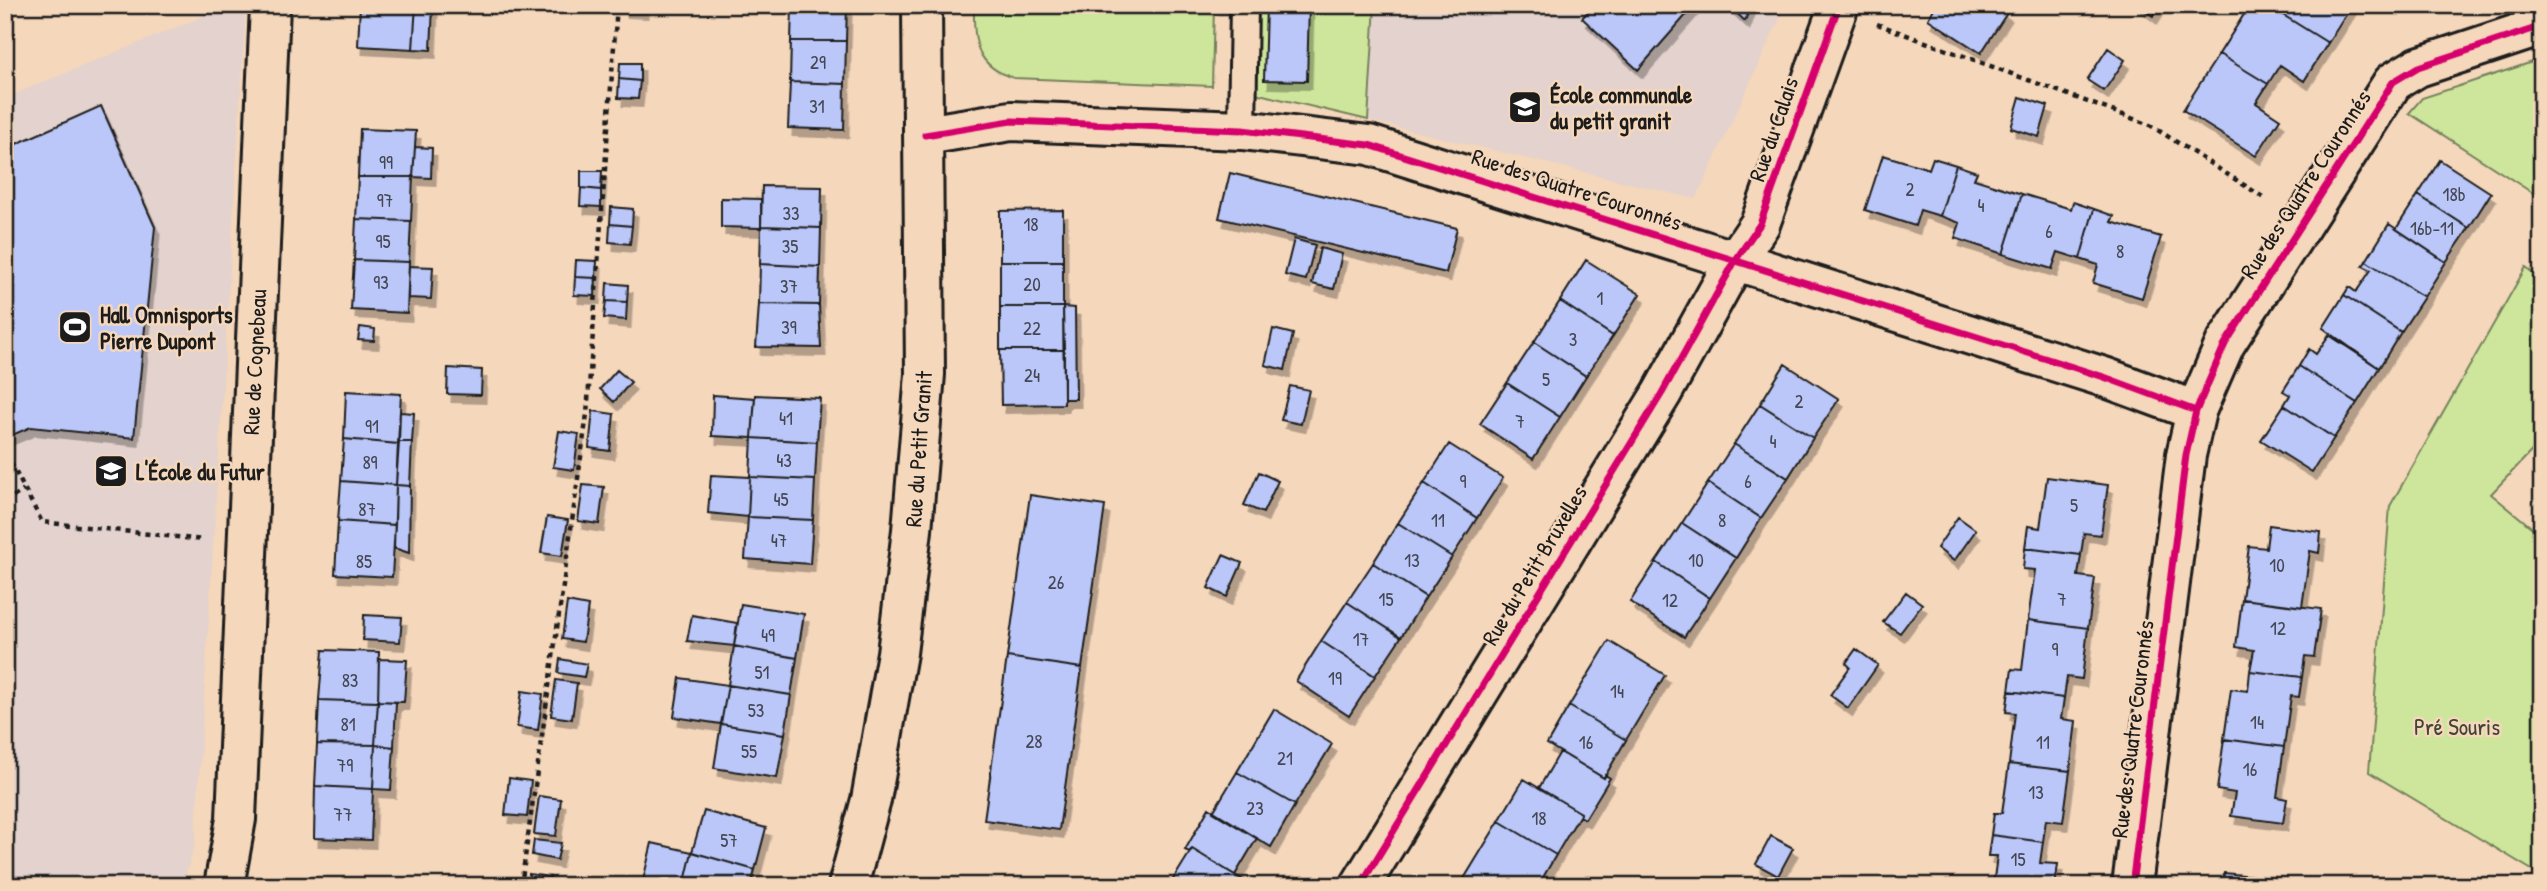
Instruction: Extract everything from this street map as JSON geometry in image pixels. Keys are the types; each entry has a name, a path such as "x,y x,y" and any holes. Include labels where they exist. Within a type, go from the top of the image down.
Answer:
{"street":[{"name":"Rue de Cognebeau","path":"225,886 236,819 270,5"},
{"name":"Rue du Petit Granit","path":"848,886 871,800 897,653 912,530 925,374 922,5"},
{"name":"Rue du Calais","path":"1735,261 1760,224 1838,7"},
{"name":"Rue des Quatre Couronnés","path":"2132,886 2186,455 2196,411 2225,344 2393,82 2418,67 2542,26"},
{"name":"Rue des Quatre Couronnés","path":"925,135 1011,121 1242,130 1369,145 1561,203 1735,261 2104,377 2196,411"},
{"name":"Rue du Petit Bruxelles","path":"1360,886 1662,393 1735,261"}],"lane":[{"path":"1242,130 1244,5"}],"path":[{"path":"521,886 587,414 617,5"},
{"path":"1838,7 2150,125 2302,222"},
{"path":"6,454 42,522 246,545"},
{"path":"5,502 24,490"}],"shaded area":[{"name":"L'École du Futur","path":"231,5 246,5 195,844 182,886 32,886 5,874 5,98"},
{"name":"École communale du petit granit","path":"1257,5 1786,5 1696,199 1255,93"}],"green space":[{"path":"974,5 1214,5 1212,86 1014,78 992,67 979,51 974,30"},
{"path":"1257,5 1375,5 1368,120 1255,93"},
{"path":"2542,59 2542,199 2409,113 2422,98"},
{"name":"Pré Souris","path":"2526,267 2542,281 2542,440 2491,494 2542,536 2542,876 2369,772 2390,506"}],"building":[{"path":"360,5 416,5 413,49 358,46"},
{"path":"416,5 433,5 431,50 413,49"},
{"path":"623,5 644,5 643,10 623,9"},
{"path":"792,5 847,5 846,41 791,41"},
{"path":"1266,5 1309,5 1307,81 1264,80"},
{"path":"1594,5 1695,5 1638,70 1582,18"},
{"path":"1728,5 1751,5 1745,21"},
{"path":"1936,5 1994,5 2007,13 1981,53 1928,19"},
{"path":"2138,5 2160,5 2153,16"},
{"path":"2250,5 2267,5 2328,43 2304,81 2280,65 2268,84 2219,54"},
{"path":"2267,5 2349,5 2351,7 2328,43"},
{"path":"791,41 846,41 845,84 790,82"},
{"path":"2108,48 2125,60 2104,91 2087,80"},
{"path":"2219,54 2268,84 2256,103 2280,119 2256,156 2183,110"},
{"path":"620,63 640,63 640,81 619,79"},
{"path":"619,79 640,81 638,99 618,98"},
{"path":"790,82 845,84 844,130 788,128"},
{"path":"2020,97 2048,106 2039,137 2011,128"},
{"name":"Hall Omnisports Pierre Dupont","path":"101,106 155,227 134,438 31,427 5,438 5,149"},
{"path":"360,129 416,131 413,177 358,177"},
{"path":"415,147 432,148 431,178 413,177"},
{"path":"1883,155 1929,169 1933,158 1956,165 1940,216 1920,210 1915,226 1865,210"},
{"path":"2440,160 2491,193 2469,228 2418,195"},
{"path":"1956,165 1977,172 1974,179 2022,194 2003,254 1955,238 1960,223 1940,216"},
{"path":"581,171 602,171 601,190 581,188"},
{"path":"1230,173 1457,228 1446,273 1219,218"},
{"path":"358,177 413,177 411,221 356,219"},
{"path":"762,186 822,187 821,228 761,226"},
{"path":"581,188 601,190 601,207 580,206"},
{"path":"2022,194 2071,209 2073,202 2094,209 2080,259 2058,252 2052,269 2003,254"},
{"path":"2418,195 2469,228 2446,262 2396,229"},
{"path":"721,198 761,199 761,228 721,227"},
{"path":"611,207 633,209 632,226 610,224"},
{"path":"2094,209 2114,216 2111,222 2161,237 2142,298 2093,283 2098,265 2080,259"},
{"path":"1063,210 1063,261 1000,261 1000,211"},
{"path":"356,219 411,221 409,262 354,260"},
{"path":"610,224 632,226 630,244 609,242"},
{"path":"2389,224 2446,262 2424,297 2366,261"},
{"path":"761,226 821,228 820,267 760,264"},
{"path":"1294,239 1315,245 1306,280 1285,275"},
{"path":"1320,248 1342,254 1334,289 1312,284"},
{"path":"354,260 409,262 407,313 351,310"},
{"path":"576,260 597,261 596,278 575,277"},
{"path":"1586,260 1640,294 1613,336 1560,301"},
{"path":"1000,261 1063,261 1063,307 1000,307"},
{"path":"2366,261 2424,297 2401,332 2344,295 2349,287 2356,292 2371,270 2363,266"},
{"path":"760,264 820,267 819,305 759,304"},
{"path":"409,266 433,267 431,299 408,298"},
{"path":"575,277 596,278 595,296 574,295"},
{"path":"607,283 628,285 627,302 606,301"},
{"path":"2344,295 2401,332 2379,368 2323,328"},
{"path":"606,301 627,302 626,320 604,318"},
{"path":"1560,301 1613,336 1586,376 1534,342"},
{"path":"759,304 819,305 821,348 756,347"},
{"path":"1000,307 1063,307 1064,350 1000,350"},
{"path":"1063,307 1075,308 1076,399 1064,399"},
{"path":"360,327 375,329 374,341 358,340"},
{"path":"1273,329 1293,334 1285,370 1265,365"},
{"path":"2329,335 2379,368 2357,403 2299,366 2309,349 2316,354"},
{"path":"1534,342 1586,376 1560,417 1507,383"},
{"path":"1000,350 1064,350 1064,404 1001,405"},
{"path":"1785,364 1839,399 1813,438 1760,404"},
{"path":"2299,366 2357,403 2334,438 2284,405 2290,395 2283,391"},
{"path":"448,368 482,370 481,395 447,394"},
{"path":"617,370 631,382 614,402 600,389"},
{"path":"1507,383 1560,417 1533,459 1480,424"},
{"path":"1290,386 1309,390 1301,424 1281,420"},
{"path":"346,391 401,394 398,444 344,439"},
{"path":"713,395 755,398 752,438 712,436"},
{"path":"755,395 820,398 817,442 752,438"},
{"path":"1760,404 1813,438 1788,478 1734,444"},
{"path":"2284,405 2334,438 2312,472 2261,440"},
{"path":"593,411 614,414 610,451 589,448"},
{"path":"400,412 414,413 412,442 399,442"},
{"path":"559,431 579,434 574,470 553,467"},
{"path":"752,438 817,442 815,480 750,477"},
{"path":"344,439 398,444 396,485 341,481"},
{"path":"399,442 412,442 410,486 396,485"},
{"path":"1449,444 1503,478 1477,518 1424,483"},
{"path":"1734,444 1788,478 1761,518 1708,483"},
{"path":"1259,472 1278,481 1263,513 1244,505"},
{"path":"711,475 750,477 748,517 708,513"},
{"path":"750,477 815,480 813,520 748,517"},
{"path":"2047,477 2108,485 2101,535 2084,533 2081,555 2025,548 2028,526 2040,528"},
{"path":"341,481 396,485 395,525 338,521"},
{"path":"1424,483 1477,518 1452,557 1398,523"},
{"path":"1708,483 1761,518 1736,558 1682,523"},
{"path":"396,485 410,486 409,553 394,548"},
{"path":"583,485 604,487 599,524 578,521"},
{"path":"1030,495 1105,506 1082,668 1007,657"},
{"path":"547,517 568,520 562,556 541,553"},
{"path":"748,517 813,520 810,564 745,559"},
{"path":"1958,517 1976,530 1954,561 1937,548"},
{"path":"338,521 395,525 392,577 335,574"},
{"path":"1398,523 1452,557 1426,597 1373,563"},
{"path":"1682,523 1736,558 1710,598 1656,562"},
{"path":"2269,525 2321,532 2319,553 2310,551 2302,607 2242,599 2249,546 2266,548"},
{"path":"2025,548 2081,555 2078,576 2095,578 2088,628 2028,620 2035,570 2023,569"},
{"path":"1223,555 1242,563 1227,597 1208,588"},
{"path":"1656,562 1710,598 1684,637 1630,602"},
{"path":"1373,563 1426,597 1401,637 1347,602"},
{"path":"1906,592 1922,604 1900,633 1883,622"},
{"path":"2242,599 2321,609 2314,657 2305,656 2302,677 2250,671 2254,650 2236,647"},
{"path":"567,602 588,606 583,642 562,639"},
{"path":"1347,602 1401,637 1375,676 1321,641"},
{"path":"741,604 804,614 797,658 734,646"},
{"path":"364,615 402,617 400,642 363,640"},
{"path":"692,615 737,623 734,646 687,641"},
{"path":"2028,620 2088,628 2082,679 2067,677 2064,698 2009,691 2012,669 2022,670"},
{"path":"1321,641 1375,676 1349,716 1296,681"},
{"path":"1609,641 1665,675 1626,740 1569,706"},
{"path":"734,646 797,658 791,695 728,685"},
{"path":"1856,649 1878,665 1848,708 1830,695 1850,667 1846,663"},
{"path":"323,650 379,652 378,702 319,700"},
{"path":"1007,657 1082,668 1059,830 984,820"},
{"path":"379,659 407,660 404,702 378,701"},
{"path":"560,659 587,664 584,677 558,673"},
{"path":"2250,671 2302,677 2299,697 2291,696 2284,747 2224,739 2231,689 2248,691"},
{"path":"680,678 728,685 721,724 674,717"},
{"path":"556,680 577,683 572,719 551,716"},
{"path":"728,685 791,695 785,734 721,724"},
{"path":"522,691 543,694 538,730 517,727"},
{"path":"2009,691 2064,698 2061,719 2076,721 2070,771 2009,764 2015,713 2006,712"},
{"path":"319,700 378,702 375,745 317,744"},
{"path":"378,701 396,702 394,747 375,745"},
{"path":"1569,706 1626,740 1604,778 1547,744"},
{"path":"1274,709 1332,744 1295,805 1237,772"},
{"path":"721,724 785,734 777,778 714,768"},
{"path":"2224,739 2284,747 2277,797 2287,799 2283,823 2231,816 2235,793 2217,790"},
{"path":"317,744 375,745 373,789 315,786"},
{"path":"375,745 394,747 391,790 373,789"},
{"path":"1560,752 1604,778 1605,775 1610,778 1585,819 1580,816 1581,813 1539,788"},
{"path":"2009,764 2070,771 2063,822 2046,820 2043,842 1991,835 1994,813 2002,813"},
{"path":"1237,772 1295,805 1271,847 1213,812"},
{"path":"509,778 531,781 527,817 505,815"},
{"path":"1524,779 1581,813 1556,855 1499,821"},
{"path":"315,786 373,789 371,840 314,838"},
{"path":"539,796 561,799 556,836 534,834"},
{"path":"1209,808 1257,838 1235,875 1192,849 1189,852 1185,850"},
{"path":"704,811 766,828 755,870 692,852"},
{"path":"1499,821 1556,855 1538,886 1468,886 1462,882"},
{"path":"1991,835 2043,842 2040,863 2058,864 2055,886 1993,886 1997,856 1988,856"},
{"path":"1771,836 1793,848 1778,876 1756,864"},
{"path":"534,840 561,843 557,860 532,855"},
{"path":"652,843 692,852 684,886 660,886 643,880"},
{"path":"1192,849 1248,883 1246,886 1169,886"},
{"path":"692,852 755,870 751,886 684,886"},
{"path":"2224,873 2281,879 2280,886 2223,886"},
{"path":"529,874 550,877 549,886 528,886"}],"cycle path":[{"path":"1360,886 1662,393 1735,261 1760,224 1839,5"},
{"path":"2132,886 2186,455 2196,411 2225,344 2393,82 2418,67 2542,26"},
{"path":"925,135 1011,121 1242,130 1369,145 2104,377 2196,411"}],"place":[{"name":"École communale du petit granit","path":"1525,107"},
{"name":"Hall Omnisports Pierre Dupont","path":"75,327"},
{"name":"L'École du Futur","path":"111,471"}]}
